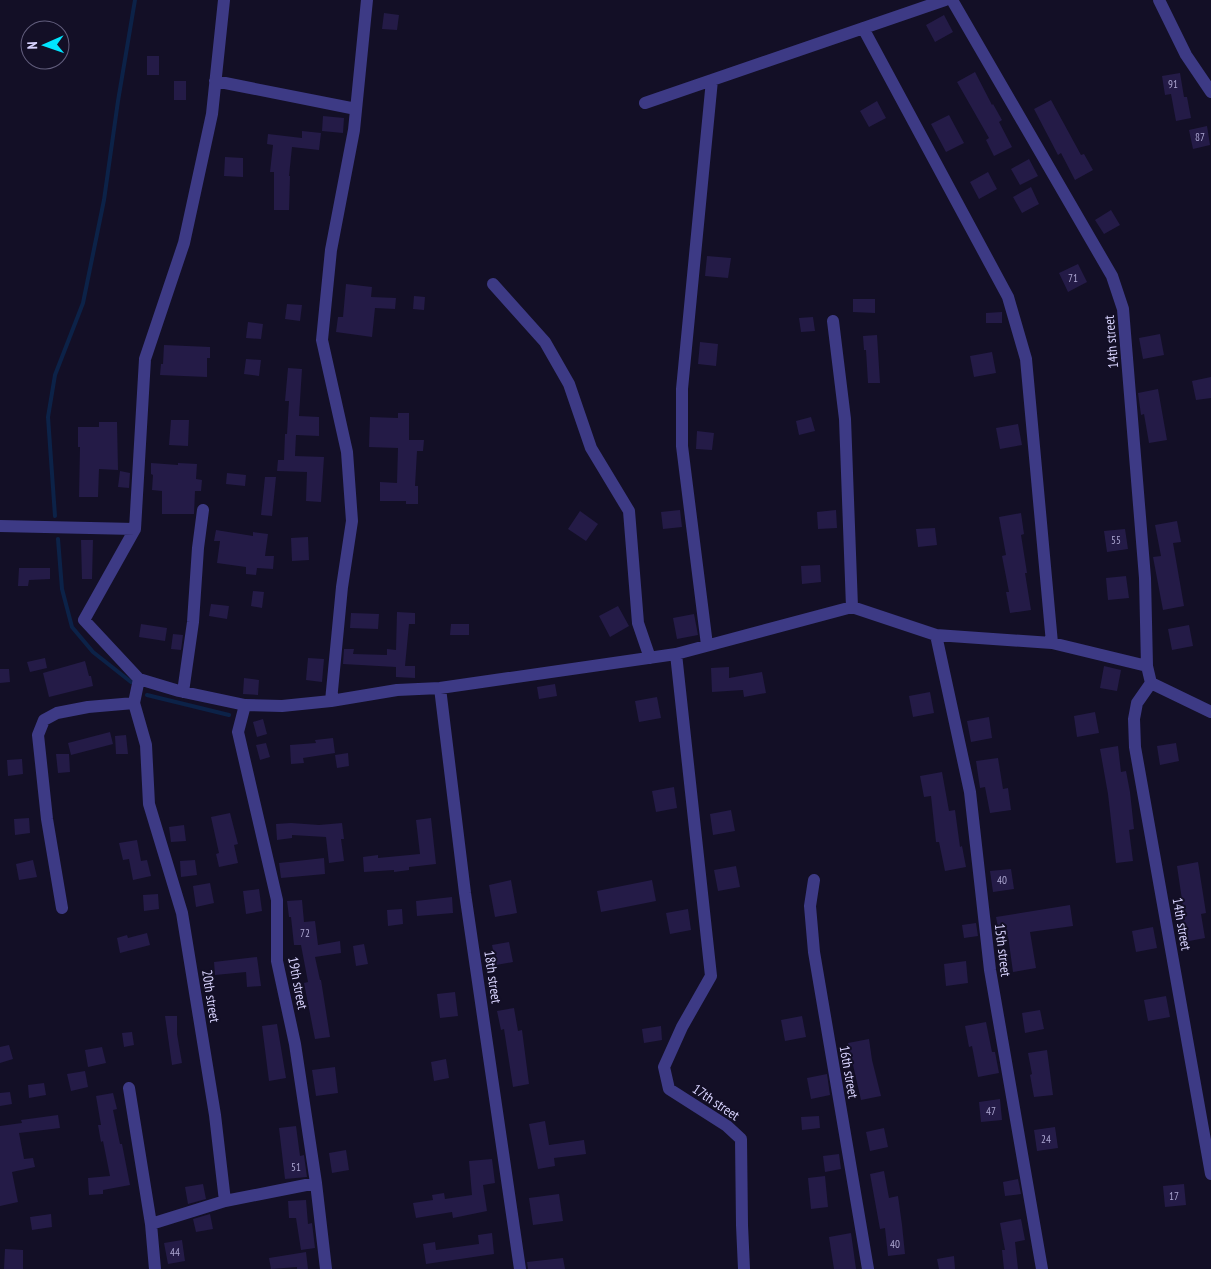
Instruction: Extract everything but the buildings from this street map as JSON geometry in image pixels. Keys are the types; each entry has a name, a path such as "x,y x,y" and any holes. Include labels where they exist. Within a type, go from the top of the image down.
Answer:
{"street":[{"path":"224,0 212,114 184,243 145,359 135,529 84,620 140,680 183,692 245,705 282,706 331,701 397,690 440,688 676,654 852,607 936,635 1052,644 1147,666"},
{"path":"331,701 342,587 352,521 348,452 322,340 331,250 354,130 367,0"},
{"path":"645,103 945,0"},
{"name":"14th street","path":"952,0 1112,276 1123,308 1145,578 1147,666 1151,683 1137,703 1134,719 1135,747 1211,1174"},
{"path":"1159,0 1186,54 1211,92"},
{"path":"862,28 1008,297 1026,359 1052,644"},
{"path":"707,645 682,446 682,389 712,80"},
{"path":"215,81 356,109"},
{"path":"493,284 545,342 569,384 591,448 629,511 638,623 650,658"},
{"path":"833,321 845,419 852,607"},
{"path":"183,692 193,622 198,548 203,510"},
{"path":"0,526 135,529"},
{"name":"15th street","path":"936,635 970,792 990,970 1042,1269"},
{"name":"17th street","path":"676,654 711,976 682,1027 664,1067 668,1089 727,1126 741,1140 744,1269"},
{"path":"62,908 46,820 38,735 44,720 56,713 134,703 140,680"},
{"path":"1151,683 1211,712"},
{"name":"18th street","path":"440,688 465,893 520,1269"},
{"name":"20th street","path":"134,703 146,745 149,804 182,913 215,1115 225,1201"},
{"name":"19th street","path":"245,705 238,732 277,900 276,962 295,1044 316,1183 326,1269"},
{"name":"16th street","path":"814,880 810,906 814,952 868,1269"},
{"path":"129,1088 151,1224 155,1269"},
{"path":"151,1224 225,1201 316,1183"}],"waterway":[{"path":"55,516 48,417 55,375 83,303 104,200 135,0"},
{"path":"58,539 62,589 72,627 93,652 131,682"},
{"path":"147,695 229,715"}]}
